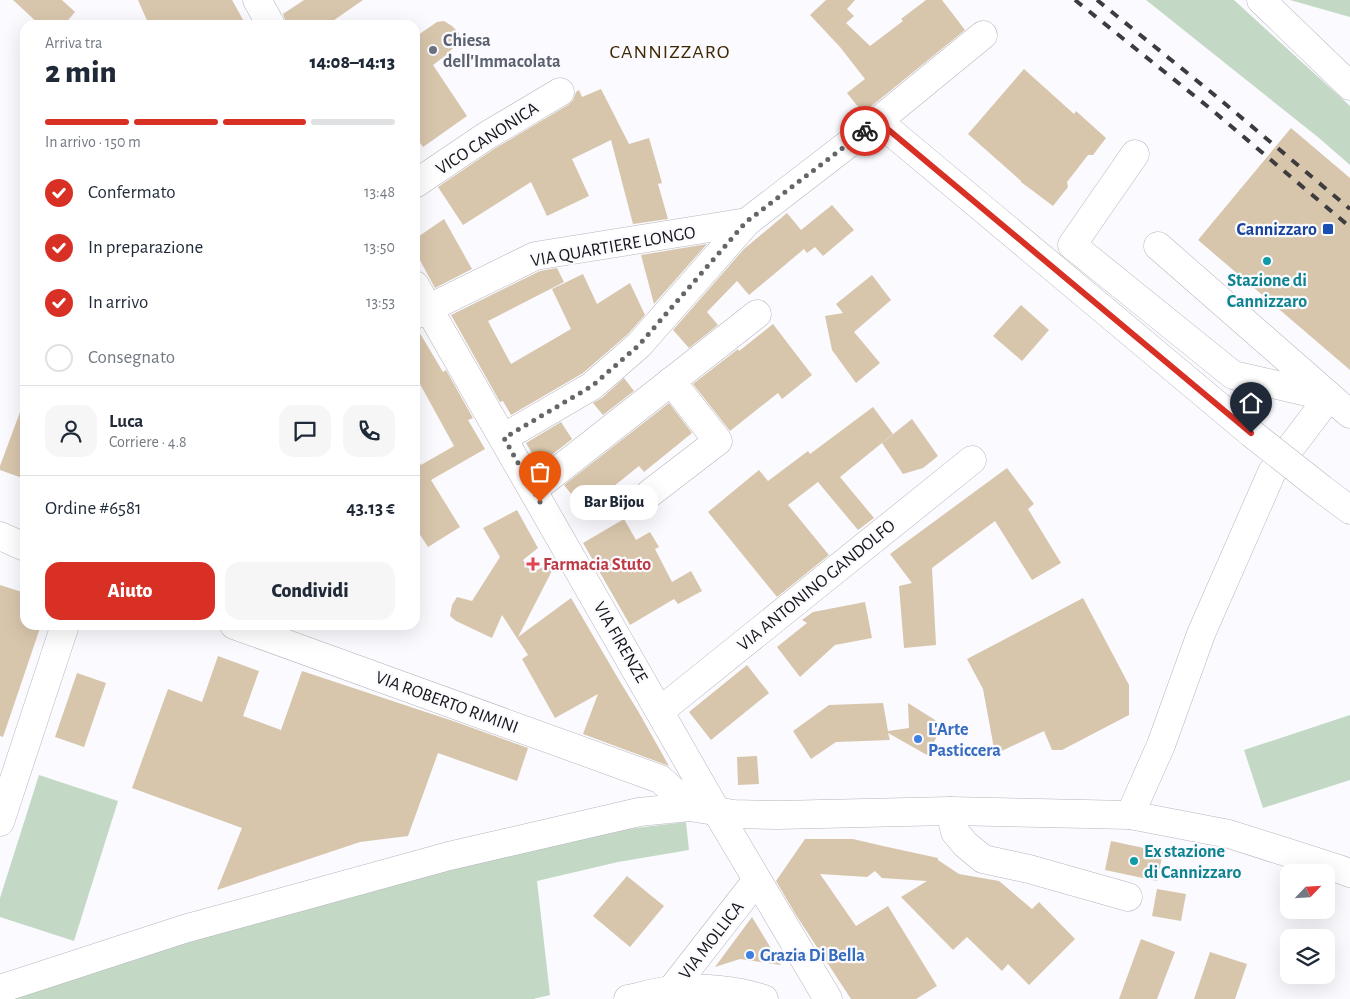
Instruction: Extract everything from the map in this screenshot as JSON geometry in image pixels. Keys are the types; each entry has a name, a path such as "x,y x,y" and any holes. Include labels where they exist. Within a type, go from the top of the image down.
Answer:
{"street":[{"path":"1261,0 1350,86"},
{"path":"504,438 592,386 639,345 746,222 878,121 983,35"},
{"name":"VICO CANONICA","path":"420,181 486,136 560,92"},
{"path":"878,121 1251,433 1350,510"},
{"path":"1135,154 1072,245 1233,375 1329,397"},
{"name":"VIA QUARTIERE LONGO","path":"422,312 535,256 746,222"},
{"path":"1158,246 1350,414"},
{"name":"VIA FIRENZE","path":"422,312 504,438 820,993"},
{"path":"533,490 758,314"},
{"path":"649,494 718,441 671,382"},
{"path":"1130,815 1161,746 1201,634 1272,472 1329,397"},
{"name":"VIA ANTONINO GANDOLFO","path":"660,711 972,460"},
{"path":"0,536 20,545"},
{"path":"0,822 7,777 63,630"},
{"name":"VIA ROBERTO RIMINI","path":"248,630 660,779"},
{"path":"660,779 694,770"},
{"path":"660,779 690,807"},
{"path":"0,989 184,929 449,856 639,812 690,807 734,814 778,815 950,811 1130,815 1229,834 1350,873"},
{"path":"950,811 955,832 982,859 1029,868 1128,897"},
{"name":"VIA MOLLICA","path":"668,994 757,880"},
{"path":"628,999 712,989 764,999"}],"green space":[{"path":"1146,0 1234,0 1350,106 1350,165 1319,138"},
{"path":"1290,0 1350,0 1350,17"},
{"path":"1350,715 1350,780 1263,808 1244,750"},
{"path":"39,775 118,801 74,941 0,917 0,898"},
{"path":"686,822 689,850 618,862 537,881 550,995 533,999 10,999 188,939 577,835"}],"building":[{"path":"13,0 62,0 75,12 68,20 35,20"},
{"path":"138,0 232,0 243,20 147,20"},
{"path":"304,0 363,0 334,20 285,20 283,14"},
{"path":"826,0 855,0 847,9 854,16 846,23 870,46 903,21 901,19 926,0 942,0 965,30 863,113 847,93 865,79 840,47 810,15"},
{"path":"444,21 459,33 457,44 433,65 467,116 423,147 420,143 420,34 437,22"},
{"path":"1024,69 1074,114 1076,111 1106,138 1093,155 1088,155 1067,182 1068,187 1053,206 1021,182 968,134"},
{"path":"601,89 629,144 649,138 662,183 658,184 668,219 633,224 611,140 572,159 589,196 547,216 531,182 463,225 438,187 494,149 568,105 579,90 582,97"},
{"path":"1291,128 1350,178 1350,370 1198,240"},
{"path":"832,205 854,230 823,256 815,247 807,253 804,249 749,295 737,281 707,312 718,325 689,348 673,330 744,249 787,213 801,230"},
{"path":"444,219 472,269 435,288 420,260 420,236"},
{"path":"707,244 654,304 641,255"},
{"path":"557,268 564,282 488,321 511,364 571,329 552,289 583,274 597,304 630,283 645,315 628,334 583,373 511,415 503,401 500,402 451,315 540,271"},
{"path":"872,275 891,300 854,332 880,363 856,383 832,350 825,316 843,313 836,304"},
{"path":"1021,305 1049,330 1022,361 993,336"},
{"path":"773,324 812,375 782,399 778,393 730,431 693,384"},
{"path":"420,333 443,372 446,370 473,418 468,420 485,449 431,480 460,527 428,547 420,535 420,463 421,465 454,446 420,384"},
{"path":"624,378 634,391 603,415 593,403 602,398"},
{"path":"669,403 692,433 644,472 639,466 584,510 564,485"},
{"path":"873,407 893,434 840,477 874,518 858,530 818,482 788,505 829,555 777,597 708,512 759,470 768,481 808,451 810,454"},
{"path":"20,412 20,477 0,470"},
{"path":"912,419 938,456 923,468 903,474 882,443"},
{"path":"561,422 572,439 539,465 526,443"},
{"path":"1007,468 1034,504 1028,509 1061,563 1032,580 995,521 932,568 936,645 904,648 899,586 912,583 890,554"},
{"path":"517,510 538,548 523,560 532,573 555,560 556,563 518,637 571,598 669,766 583,734 598,694 555,718 522,659 528,655 502,615 492,638 456,621 450,616 452,605 457,597 472,601 500,557 483,528"},
{"path":"624,519 636,540 650,532 659,547 655,549 672,582 691,571 702,591 678,604 674,599 630,625 583,543"},
{"path":"0,585 20,591 20,630 39,630 3,737 0,736"},
{"path":"1083,598 1129,685 1129,715 1062,750 1052,750 1044,731 995,754 983,689 967,659"},
{"path":"865,602 872,638 835,645 800,677 777,647 807,623 802,620 813,612"},
{"path":"218,656 259,671 243,716 281,730 302,671 528,748 517,781 438,753 408,836 360,842 217,890 242,828 132,788 168,689 202,702"},
{"path":"747,665 769,693 711,740 689,712"},
{"path":"77,673 106,683 84,747 55,737"},
{"path":"883,703 888,731 909,728 908,703 943,725 927,755 888,733 890,740 836,742 811,759 793,731 829,705"},
{"path":"757,756 759,784 738,785 737,757"},
{"path":"805,839 853,839 938,858 938,860 959,874 999,881 1032,909 1039,902 1075,939 1029,985 1008,964 1002,971 967,937 953,950 901,897 927,881 882,878 875,871 867,877 820,874 856,926 888,906 937,986 916,999 851,999 776,881"},
{"name":"Ex stazione di Cannizzaro","path":"1111,841 1163,852 1157,881 1105,870"},
{"path":"627,876 664,906 630,947 593,916"},
{"path":"1157,889 1186,894 1181,921 1152,916"},
{"path":"752,917 781,965 740,959 715,967"},
{"path":"1141,939 1175,952 1157,999 1119,999"},
{"path":"1210,952 1247,964 1235,999 1194,999"}],"railway":[{"path":"1075,0 1212,110 1350,227"},
{"path":"1097,0 1217,97 1350,209"}],"way so far":[{"path":"540,502 504,438 592,386 639,345 746,222 865,131"}],"place":[{"name":"Chiesa dell'Immacolata","path":"433,50"},
{"name":"Cannizzaro","path":"1328,229"},
{"name":"Stazione di Cannizzaro","path":"1267,261"},
{"name":"Bar Bijou","path":"540,502"},
{"name":"Farmacia Stuto","path":"533,564"},
{"name":"L'Arte Pasticcera","path":"918,739"},
{"name":"Ex stazione di Cannizzaro","path":"1134,861"},
{"name":"Grazia Di Bella","path":"750,955"}],"district":[{"name":"CANNIZZARO","path":"670,51"}],"route":[{"path":"865,131 878,121 1251,433"}]}
